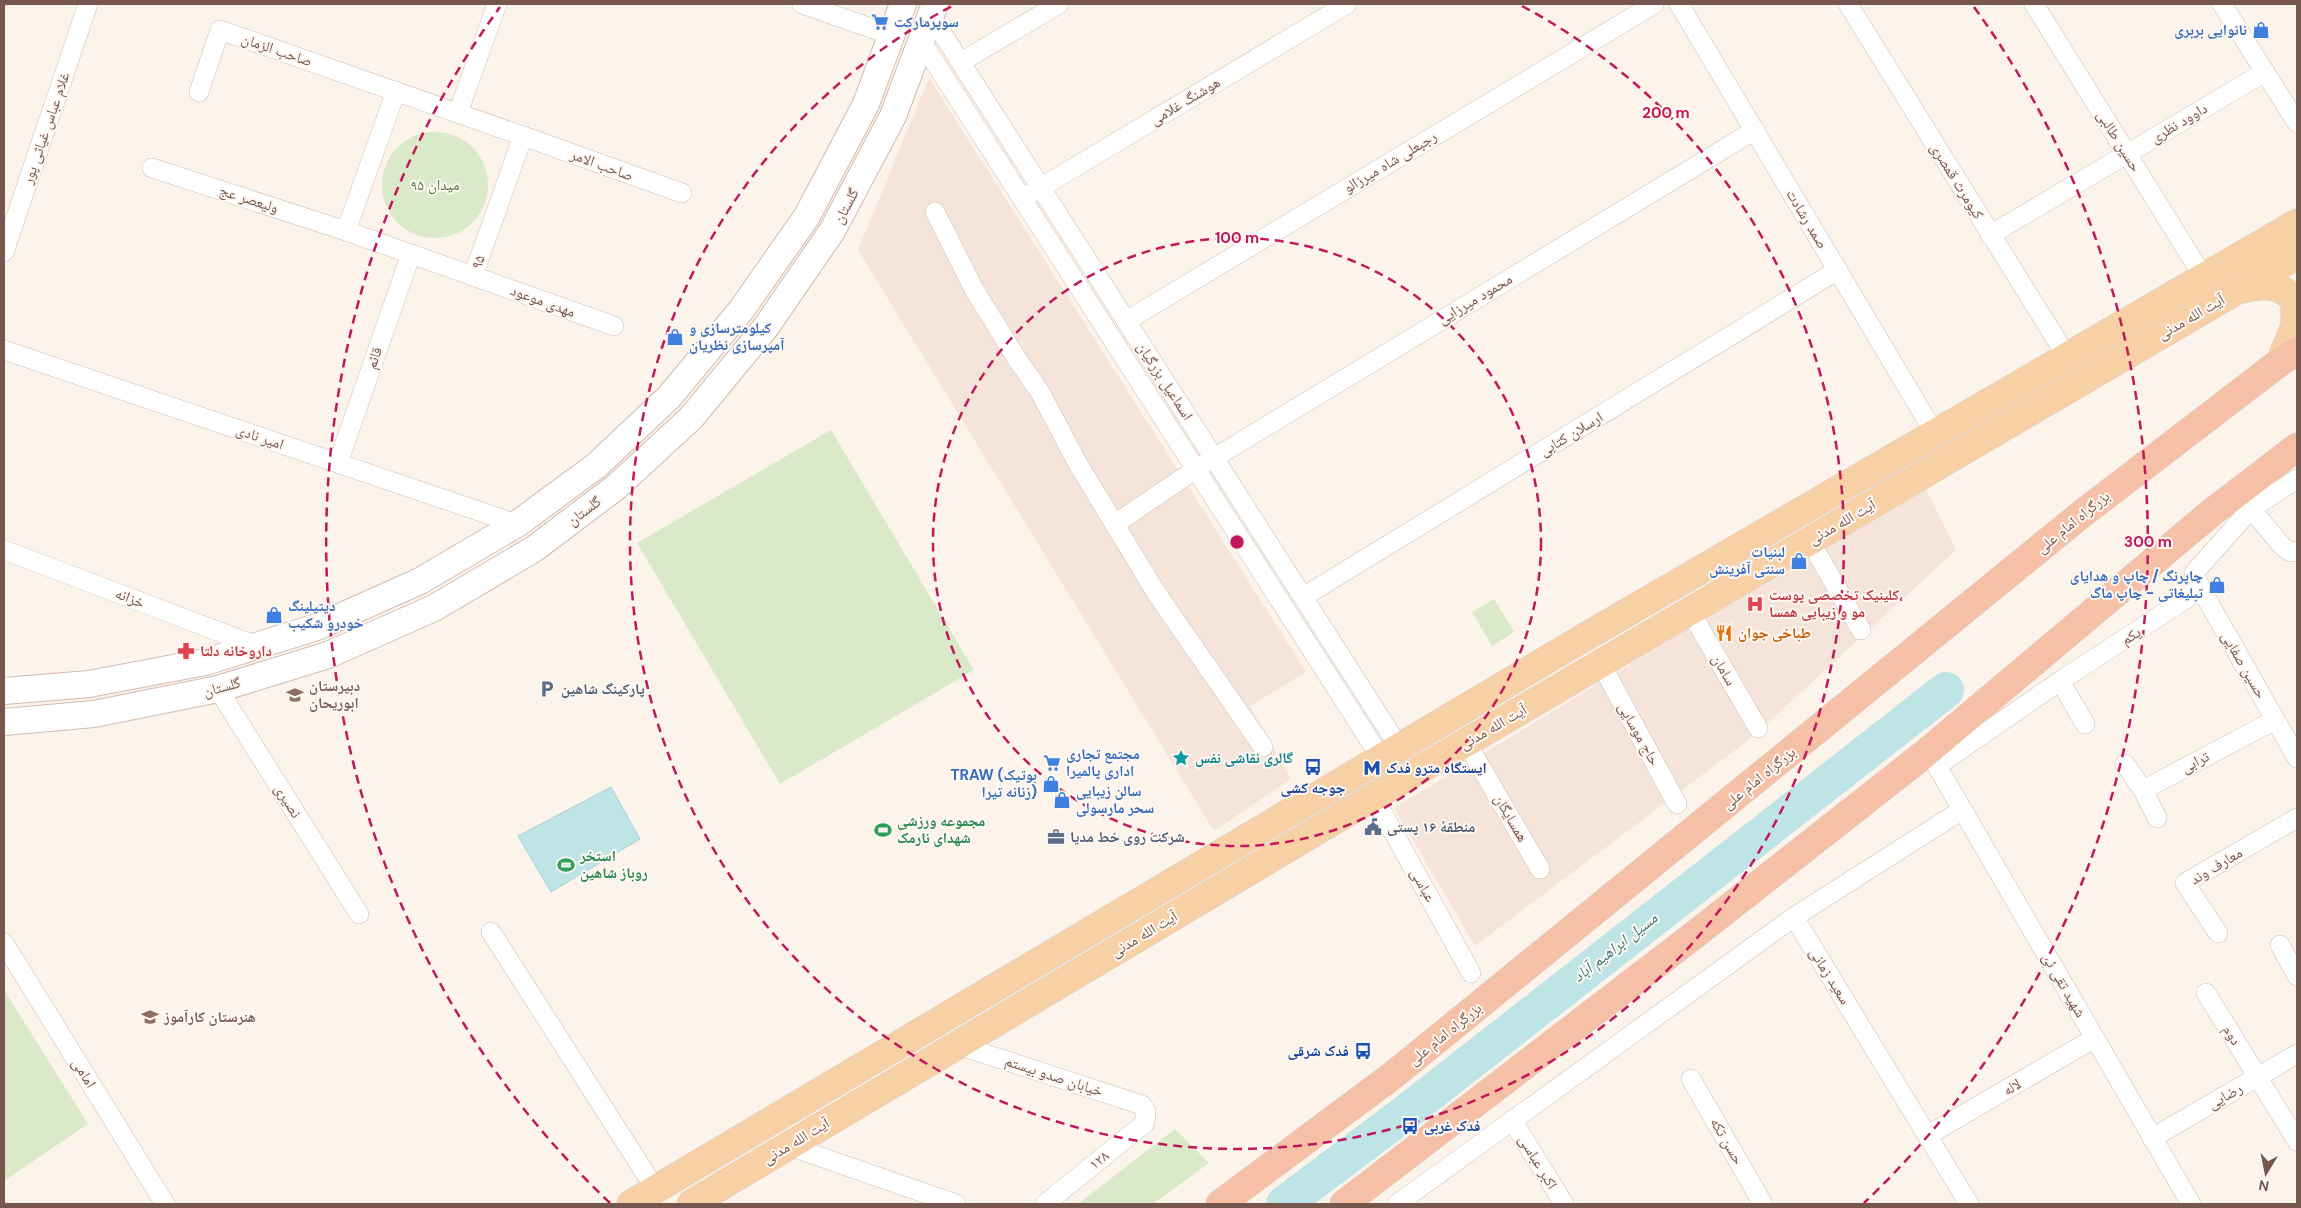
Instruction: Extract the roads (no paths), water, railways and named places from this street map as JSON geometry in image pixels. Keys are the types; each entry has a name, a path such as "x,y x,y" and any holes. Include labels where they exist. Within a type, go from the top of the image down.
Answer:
{"highway":[{"name":"بزرگراه امام علی","path":"1220,1204 1392,1076 2083,513 2289,357"},
{"path":"1344,1204 1693,936 1914,762 2211,513 2297,447"}],"main road":[{"name":"گلستان","path":"4,691 89,684 205,662 317,627 420,581 517,524 596,464 669,397 742,309 807,216 866,104 903,4"},
{"name":"گلستان","path":"4,722 94,714 218,689 328,655 434,608 534,549 623,481 691,418 766,327 832,231 893,116 933,10"},
{"path":"892,35 933,10"},
{"path":"892,35 921,41"},
{"name":"آیت الله مدنی","path":"631,1204 1585,637 2297,223"},
{"name":"آیت الله مدنی","path":"691,1204 1466,742 2297,255"},
{"path":"2238,290 2263,284 2285,290 2295,300 2295,326 2289,357"},
{"path":"1585,637 1600,664"},
{"path":"1390,752 1395,784"}],"street":[{"name":"غلام عباس غیاثی ‌پور","path":"4,252 88,4"},
{"path":"458,113 498,4"},
{"path":"802,4 892,35"},
{"path":"961,62 1059,4"},
{"name":"هوشنگ غلامی","path":"1022,198 1347,4"},
{"name":"رجبعلی شاه میرزالو","path":"1126,321 1654,4"},
{"name":"صمد رشادت","path":"1679,4 1935,434"},
{"name":"کیومرث قمصری","path":"1848,4 2067,358"},
{"name":"حسین طالبی","path":"2034,4 2204,278"},
{"path":"2222,4 2297,123"},
{"name":"اسماعیل بزرگیان","path":"933,10 961,62 1303,597 1390,752"},
{"name":"صاحب الزمان","path":"198,92 220,30 396,91"},
{"name":"اسماعیل بزرگیان","path":"921,41 1196,469 1390,752"},
{"name":"داوود نظری","path":"1990,236 2265,72"},
{"path":"346,230 396,91 523,136"},
{"name":"محمود میرزایی","path":"1115,524 1196,469 1755,130"},
{"name":"۹۵","path":"346,230 473,276 523,136"},
{"name":"صاحب الامر","path":"523,136 682,193"},
{"name":"ولیعصر عج","path":"152,168 346,230"},
{"path":"935,212 975,291 1040,392 1078,464 1157,594 1262,747"},
{"name":"قائم","path":"338,463 411,254"},
{"name":"ارسلان کتابی","path":"1303,597 1838,270"},
{"name":"مهدی موعود","path":"473,276 614,326"},
{"name":"امیر نادی","path":"4,350 517,524"},
{"path":"2297,479 2251,509 2282,547 2290,552 2297,551"},
{"name":"حسین صفایی","path":"2251,509 2195,570 2194,576 2297,758"},
{"path":"1810,541 1861,630"},
{"name":"خزانه","path":"4,550 257,646"},
{"name":"یکم","path":"1937,766 2060,681 2201,589"},
{"name":"سامان","path":"1690,611 1758,728"},
{"name":"حاج موسایی","path":"1600,664 1676,804"},
{"path":"2060,681 2085,724"},
{"name":"نصیری","path":"218,689 358,914"},
{"name":"ترابی","path":"2143,790 2275,720"},
{"name":"همسایگان","path":"1466,742 1540,869"},
{"path":"2125,764 2143,790 2157,818"},
{"name":"شهید تقی ئی","path":"1937,766 2191,1204"},
{"name":"عباسی","path":"1395,784 1471,973"},
{"path":"1397,1204 1794,917 1962,810"},
{"name":"معارف وند","path":"2218,933 2185,883 2297,818"},
{"name":"سعید زمانی","path":"1794,917 1970,1204"},
{"path":"491,932 656,1190"},
{"name":"امامی","path":"4,943 165,1204"},
{"path":"2280,945 2297,976"},
{"name":"دوم","path":"2206,993 2297,1141"},
{"name":"لاله","path":"1928,1135 2095,1038"},
{"name":"خیابان صدو بیستم","path":"958,1045 1142,1105 1146,1112"},
{"name":"رضایی","path":"2152,1138 2297,1054"},
{"name":"حسن تکه","path":"1691,1079 1763,1204"},
{"name":"۱۲۸","path":"1045,1204 1145,1123 1146,1112"},
{"name":"اکبر عباسی","path":"1512,1120 1564,1204"},
{"path":"789,1146 956,1204"}],"water":[{"name":"استخر روباز شاهین","path":"611,787 640,839 551,892 518,836"}],"waterway":[{"name":"مسیل ابراهیم آباد","path":"1284,1204 1400,1117 1946,690"}],"place":[{"name":"سوپرمارکت","path":"880,22"},
{"name":"نانوایی بربری","path":"2261,30"},
{"name":"کیلومترسازی و آمپرسازی نظریان","path":"675,337"},
{"name":"لبنیات سنتی آفرینش","path":"1799,561"},
{"name":"چاپرنگ / چاپ و هدایای تبلیغاتی - چاپ ماگ","path":"2217,585"},
{"name":"کلینیک تخصصی پوست، مو و زیبایی همسا","path":"1755,604"},
{"name":"دیتیلینگ خودرو شکیب","path":"274,615"},
{"name":"طباخی جوان","path":"1724,633"},
{"name":"داروخانه دلتا","path":"186,651"},
{"name":"پارکینگ شاهین","path":"547,689"},
{"name":"دبیرستان ابوریحان","path":"295,695"},
{"name":"گالری نقاشی نفس","path":"1181,758"},
{"name":"مجتمع تجاری اداری پالمیرا","path":"1052,763"},
{"name":"جوجه کشی","path":"1313,767"},
{"name":"ایستگاه مترو فدک","path":"1372,768"},
{"name":"TRAW (بوتیک زنانه تیرا)","path":"1051,784"},
{"name":"سالن زیبایی سحر مارسولی","path":"1062,800"},
{"name":"منطقهٔ ۱۶ پستی","path":"1373,827"},
{"name":"مجموعه ورزشی شهدای نارمک","path":"883,830"},
{"name":"شرکت روی خط مدیا","path":"1056,837"},
{"name":"استخر روباز شاهین","path":"566,865"},
{"name":"هنرستان کارآموز","path":"150,1017"},
{"name":"فدک شرقی","path":"1363,1051"},
{"name":"فدک غربی","path":"1410,1126"}],"park label":[{"name":"میدان ۹۵","path":"435,185"}]}
